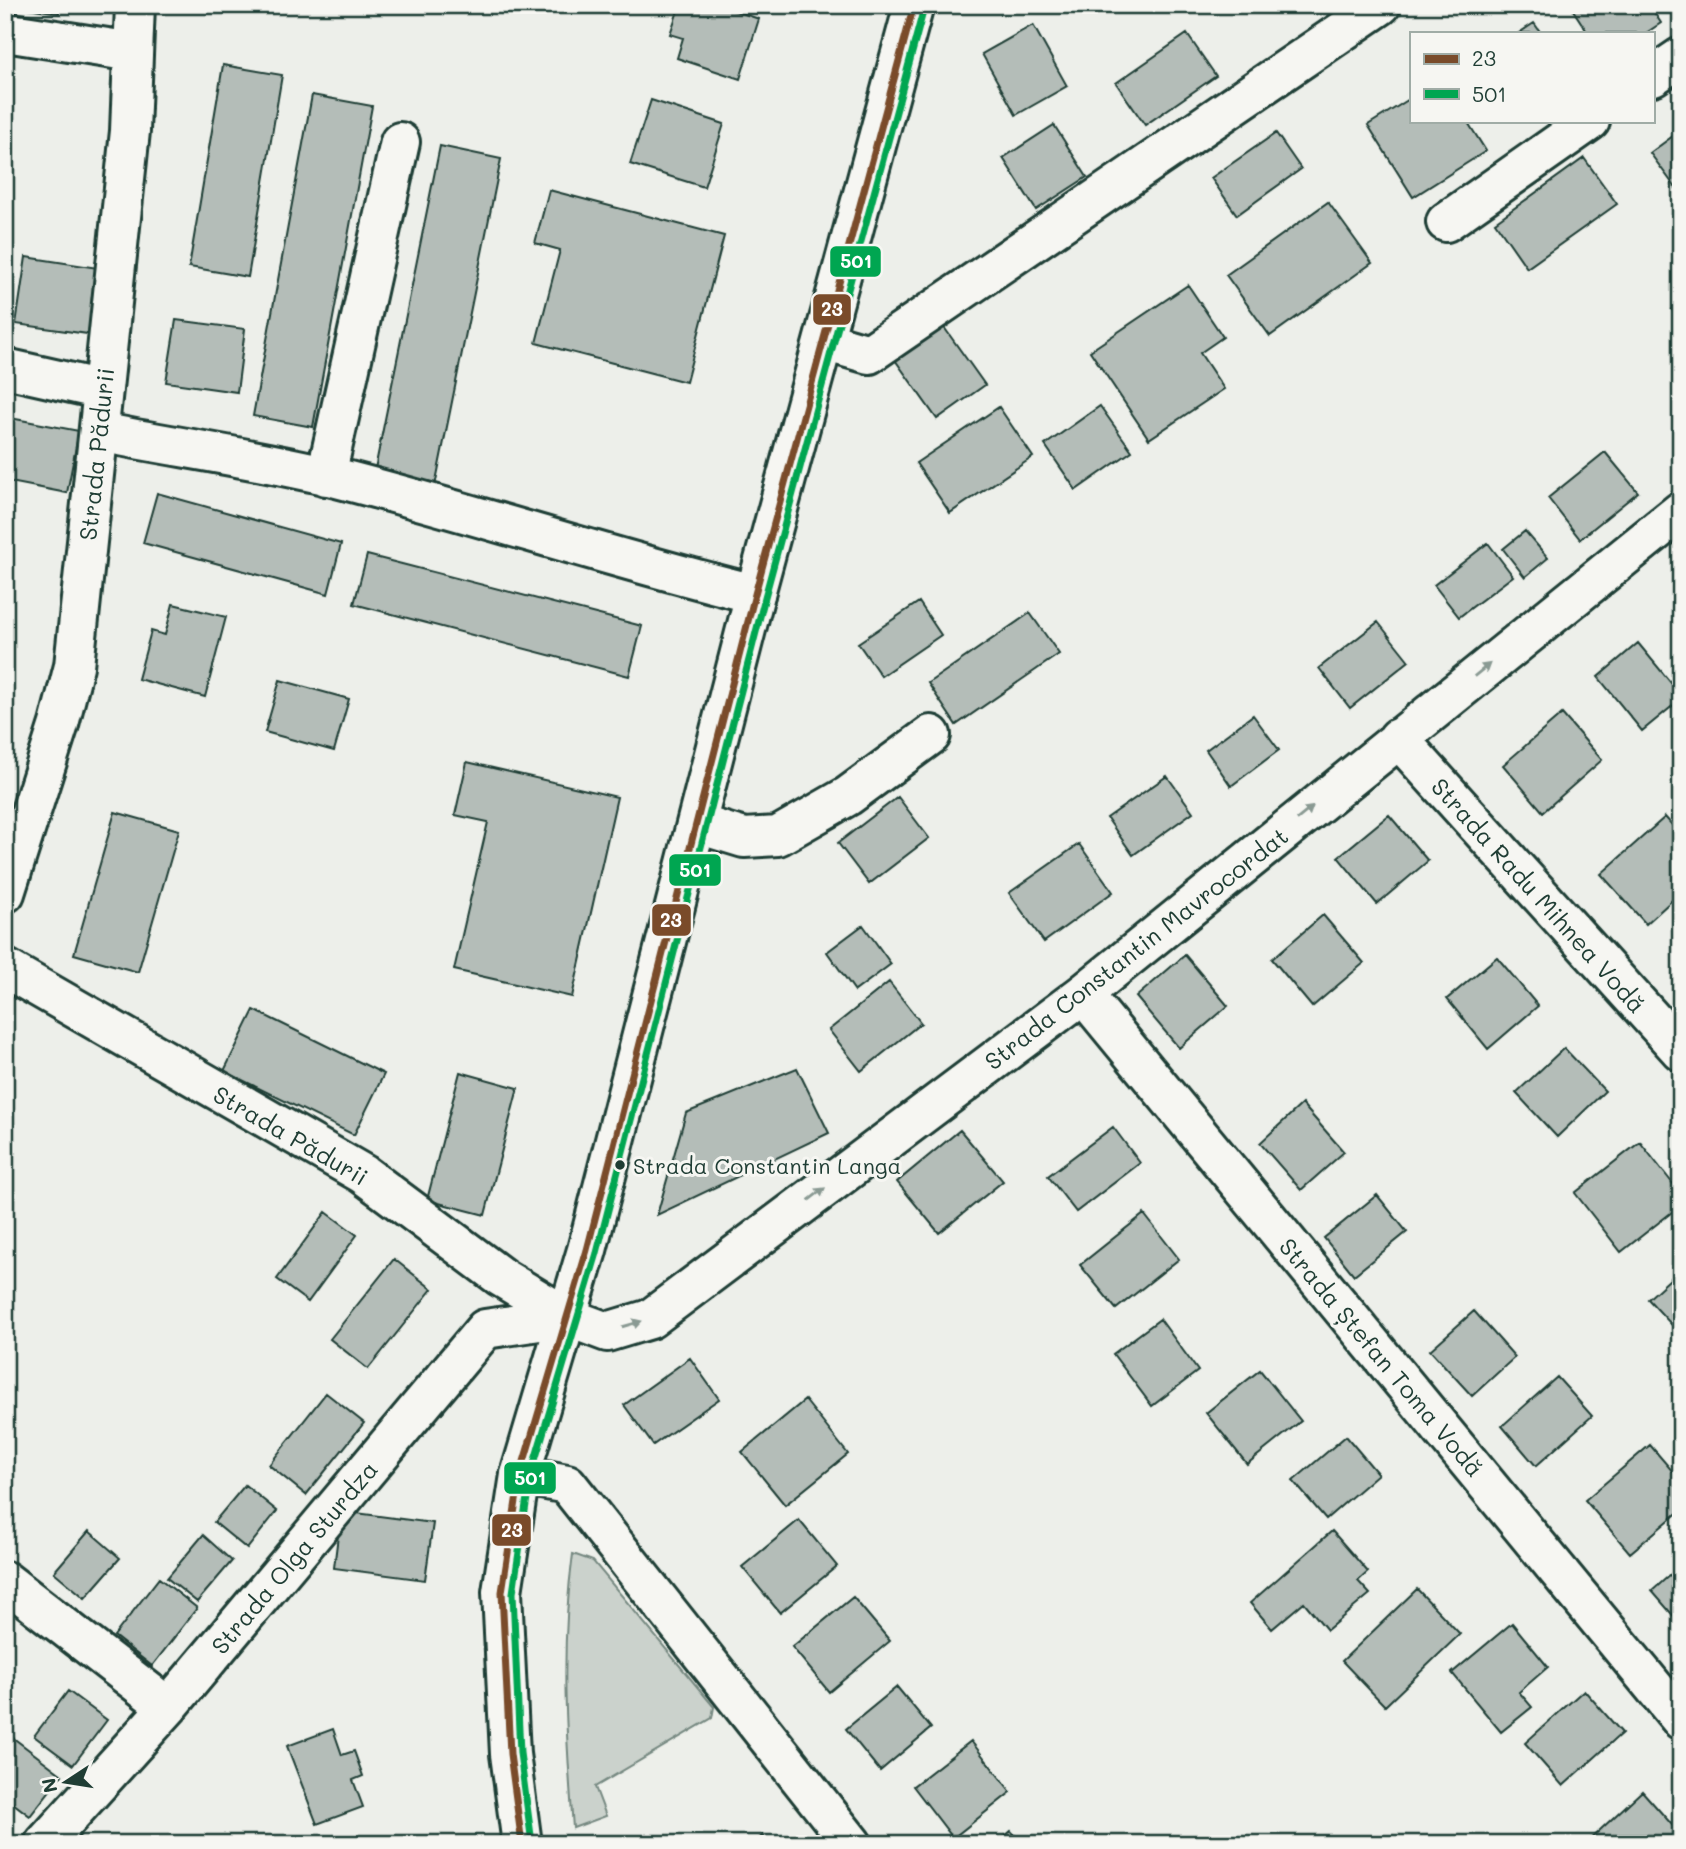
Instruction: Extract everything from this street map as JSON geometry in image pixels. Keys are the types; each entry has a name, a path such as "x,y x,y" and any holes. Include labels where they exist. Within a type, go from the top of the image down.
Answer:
{"street":[{"name":"Strada Pădurii","path":"5,893 59,724 74,666 130,131 135,5"},
{"path":"522,1844 510,1754 502,1592 520,1475 567,1317 698,824 755,594 914,5"},
{"path":"824,341 869,354 1381,5"},
{"path":"5,32 133,52"},
{"path":"1654,75 1681,57"},
{"path":"1446,222 1589,122"},
{"path":"326,476 400,142"},
{"path":"5,368 103,390"},
{"path":"99,432 326,476 518,526 694,579 755,594"},
{"name":"Strada Constantin Mavrocordat","path":"567,1317 607,1332 650,1319 1083,995 1681,511"},
{"path":"698,824 744,838 778,836 848,796 931,735"},
{"name":"Strada Radu Mihnea Vodă","path":"1398,738 1681,1051"},
{"name":"Strada Pădurii","path":"5,968 363,1174 501,1277 567,1317"},
{"name":"Strada Ștefan Toma Vodă","path":"1083,995 1681,1720"},
{"name":"Strada Olga Sturdza","path":"44,1844 168,1707 485,1329 567,1317"},
{"path":"520,1475 566,1484 852,1844"},
{"path":"5,1581 168,1707"}],"shaded area":[{"path":"573,1554 593,1561 714,1707 712,1718 595,1787 606,1816 573,1828 566,1725 565,1657"}],"building":[{"path":"10,5 60,5 59,13"},
{"path":"680,5 718,5 759,19 740,79 677,58 683,38 670,34"},
{"path":"1580,5 1649,5 1661,23 1648,32 1587,32 1573,10"},
{"path":"1534,23 1540,32 1520,32"},
{"path":"1033,25 1067,86 1016,115 982,54"},
{"path":"1187,34 1216,76 1145,125 1116,83"},
{"path":"223,65 282,75 248,277 189,267"},
{"path":"312,95 372,106 313,427 253,416"},
{"path":"1410,99 1410,122 1468,122 1486,151 1413,197 1368,125"},
{"path":"651,100 724,124 704,187 630,164"},
{"path":"1054,125 1087,177 1036,210 1003,158"},
{"path":"1681,130 1681,195 1650,153"},
{"path":"1276,133 1301,169 1237,215 1211,178"},
{"path":"440,146 501,159 435,486 374,474"},
{"path":"1584,158 1617,204 1527,268 1495,222"},
{"path":"549,190 724,236 686,382 536,343 560,250 535,243"},
{"path":"1328,202 1372,263 1270,336 1226,275"},
{"path":"26,257 98,268 88,334 16,324"},
{"path":"1188,285 1223,337 1200,353 1224,389 1149,439 1090,351"},
{"path":"1681,303 1681,321 1672,310"},
{"path":"176,320 245,329 237,392 166,382"},
{"path":"941,323 985,385 937,419 893,357"},
{"path":"1100,406 1132,451 1076,490 1045,445"},
{"path":"999,407 1033,457 950,513 916,463"},
{"path":"5,417 79,431 67,493 5,481"},
{"path":"1605,452 1638,492 1580,539 1548,498"},
{"path":"157,493 341,544 328,594 143,543"},
{"path":"1525,531 1548,558 1525,577 1503,549"},
{"path":"1488,543 1513,576 1459,617 1434,585"},
{"path":"367,555 642,626 629,676 354,604"},
{"path":"919,602 941,635 881,676 858,643"},
{"path":"173,604 226,617 205,697 138,679 151,631 165,635"},
{"path":"1030,613 1059,654 956,725 928,683"},
{"path":"1378,622 1409,661 1350,708 1319,668"},
{"path":"1638,643 1681,695 1681,699 1642,731 1598,677"},
{"path":"280,680 349,699 334,751 265,732"},
{"path":"1562,714 1602,760 1543,812 1503,765"},
{"path":"1253,715 1279,750 1231,786 1206,750"},
{"path":"467,762 617,797 572,997 454,970 488,822 455,815"},
{"path":"1167,776 1193,812 1133,855 1107,818"},
{"path":"898,797 929,838 869,884 838,843"},
{"path":"115,812 179,830 138,972 74,954"},
{"path":"1389,815 1428,861 1377,904 1338,857"},
{"path":"1665,817 1681,835 1681,892 1646,924 1601,874"},
{"path":"1079,844 1113,892 1044,942 1009,893"},
{"path":"1323,915 1364,963 1312,1007 1272,959"},
{"path":"863,925 891,964 855,991 827,952"},
{"path":"1185,955 1228,1006 1179,1048 1136,997"},
{"path":"1497,957 1538,1006 1488,1049 1447,999"},
{"path":"889,982 921,1023 861,1071 829,1030"},
{"path":"254,1010 384,1074 354,1135 224,1071"},
{"path":"1564,1048 1605,1091 1557,1137 1516,1093"},
{"path":"797,1068 829,1133 657,1215 686,1113"},
{"path":"460,1072 518,1088 485,1215 427,1200"},
{"path":"1302,1104 1344,1152 1301,1190 1260,1143"},
{"path":"1113,1127 1140,1163 1076,1212 1048,1176"},
{"path":"960,1130 1003,1181 939,1233 897,1182"},
{"path":"1640,1142 1681,1194 1681,1205 1621,1252 1575,1193"},
{"path":"1377,1195 1407,1232 1354,1275 1324,1238"},
{"path":"326,1212 357,1235 308,1302 277,1279"},
{"path":"1144,1214 1179,1259 1116,1309 1080,1265"},
{"path":"394,1259 432,1289 368,1369 330,1339"},
{"path":"1681,1269 1681,1335 1648,1299"},
{"path":"1474,1311 1515,1357 1472,1396 1430,1350"},
{"path":"1160,1319 1198,1371 1152,1406 1113,1354"},
{"path":"690,1358 719,1399 653,1445 624,1405"},
{"path":"1260,1370 1301,1421 1247,1464 1206,1413"},
{"path":"1557,1377 1592,1416 1536,1466 1502,1426"},
{"path":"326,1393 364,1423 306,1495 269,1465"},
{"path":"805,1400 848,1454 785,1505 742,1452"},
{"path":"1346,1436 1378,1474 1326,1519 1293,1481"},
{"path":"1650,1445 1681,1481 1681,1510 1630,1553 1585,1500"},
{"path":"245,1485 277,1511 247,1549 214,1522"},
{"path":"341,1511 433,1523 425,1580 334,1568"},
{"path":"799,1520 837,1566 780,1613 742,1567"},
{"path":"89,1531 120,1558 85,1598 54,1572"},
{"path":"1332,1531 1368,1572 1358,1581 1370,1594 1327,1630 1304,1602 1272,1629 1250,1603"},
{"path":"203,1535 232,1561 197,1602 167,1578"},
{"path":"1681,1565 1681,1618 1677,1620 1652,1591"},
{"path":"159,1578 197,1608 152,1666 114,1636"},
{"path":"1417,1589 1460,1634 1385,1706 1342,1661"},
{"path":"853,1597 890,1641 829,1692 792,1647"},
{"path":"1512,1623 1548,1667 1519,1692 1532,1707 1501,1732 1452,1673"},
{"path":"897,1687 931,1728 880,1771 846,1729"},
{"path":"1584,1690 1622,1733 1563,1786 1525,1743"},
{"path":"68,1691 107,1720 73,1765 34,1736"},
{"path":"333,1729 342,1755 354,1751 363,1776 353,1780 363,1807 317,1824 287,1746"},
{"path":"12,1737 62,1775 30,1816 5,1797 5,1745"},
{"path":"971,1741 1011,1792 953,1838 913,1786"},
{"path":"1642,1791 1681,1835 1671,1844 1585,1844"},
{"path":"5,1830 16,1838 11,1844 5,1844"},
{"path":"1011,1831 1023,1844 996,1844"},
{"path":"763,1835 769,1844 753,1844"}],"transit line":[{"name":"23","path":"522,1844 510,1754 502,1592 520,1475 587,1250 755,594 914,5"},
{"name":"501","path":"532,1843 520,1753 513,1593 530,1477 597,1253 765,597 924,8"}],"place":[{"name":"Strada Constantin Langa","path":"620,1165"}]}
